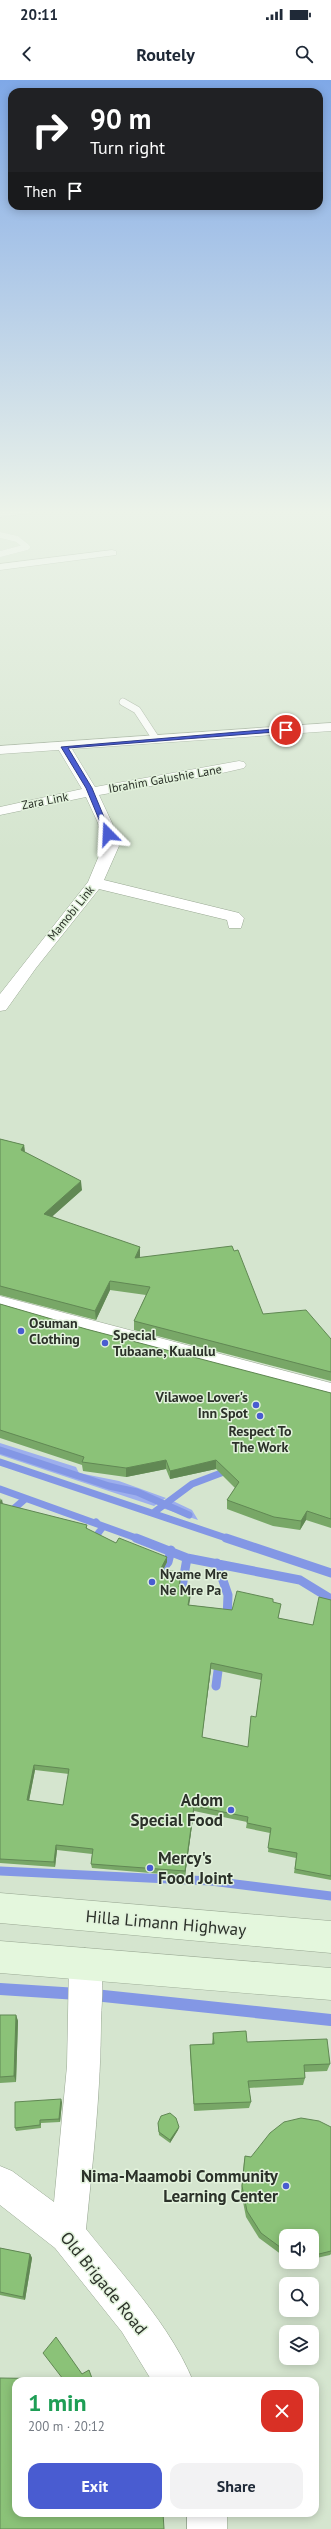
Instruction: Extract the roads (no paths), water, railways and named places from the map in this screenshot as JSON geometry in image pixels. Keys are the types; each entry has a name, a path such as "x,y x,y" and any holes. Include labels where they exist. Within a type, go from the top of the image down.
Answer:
{"main road":[{"name":"Hilla Limann Highway","path":"0,1908 331,1937"},
{"path":"0,1957 331,1984"}],"street":[{"path":"0,750 64,747 331,727"},
{"name":"Mamobi Link","path":"0,1006 30,964 96,884 111,846 105,823 90,792 64,747"},
{"name":"Ibrahim Galushie Lane","path":"90,792 139,782 208,772 239,764"},
{"name":"Zara Link","path":"0,811 90,792"},
{"path":"96,884 233,916 236,918 235,925"},
{"path":"0,1304 331,1392"},
{"path":"68,2235 78,2133 86,1995 85,1964"},
{"name":"Old Brigade Road","path":"0,2184 68,2235 135,2319 171,2377"},
{"path":"207,2517 207,2529"}],"lane":[{"path":"123,702 137,710 156,739"}],"waterway":[{"path":"0,1450 109,1486 137,1492 165,1504"},
{"path":"0,1462 229,1539"},
{"path":"165,1504 192,1484 229,1470"},
{"path":"0,1489 98,1524"},
{"path":"0,1528 10,1512 25,1499"},
{"path":"153,1513 165,1504"},
{"path":"165,1504 189,1515"},
{"path":"94,1539 102,1528 98,1524"},
{"path":"98,1524 139,1539"},
{"path":"136,1538 171,1552"},
{"path":"229,1539 331,1573"},
{"path":"161,1570 168,1562 171,1552"},
{"path":"171,1552 187,1558"},
{"path":"181,1593 187,1558"},
{"path":"187,1558 217,1564"},
{"path":"217,1564 300,1580 331,1599"},
{"path":"217,1564 228,1595 227,1619"},
{"path":"216,1686 219,1663"},
{"path":"0,1871 211,1881 331,1896"},
{"path":"0,1989 78,1994"},
{"path":"94,1995 331,2020"}],"place":[{"name":"Osuman Clothing","path":"21,1331"},
{"name":"Special Tubaane, Kualulu","path":"105,1343"},
{"name":"Vilawoe Lover's Inn Spot","path":"256,1405"},
{"name":"Respect To The Work","path":"260,1416"},
{"name":"Nyame Mre Ne Mre Pa","path":"152,1582"},
{"name":"Adom Special Food","path":"231,1810"},
{"name":"Mercy's Food Joint","path":"150,1868"},
{"name":"Nima-Maamobi Community Learning Center","path":"286,2186"}]}
